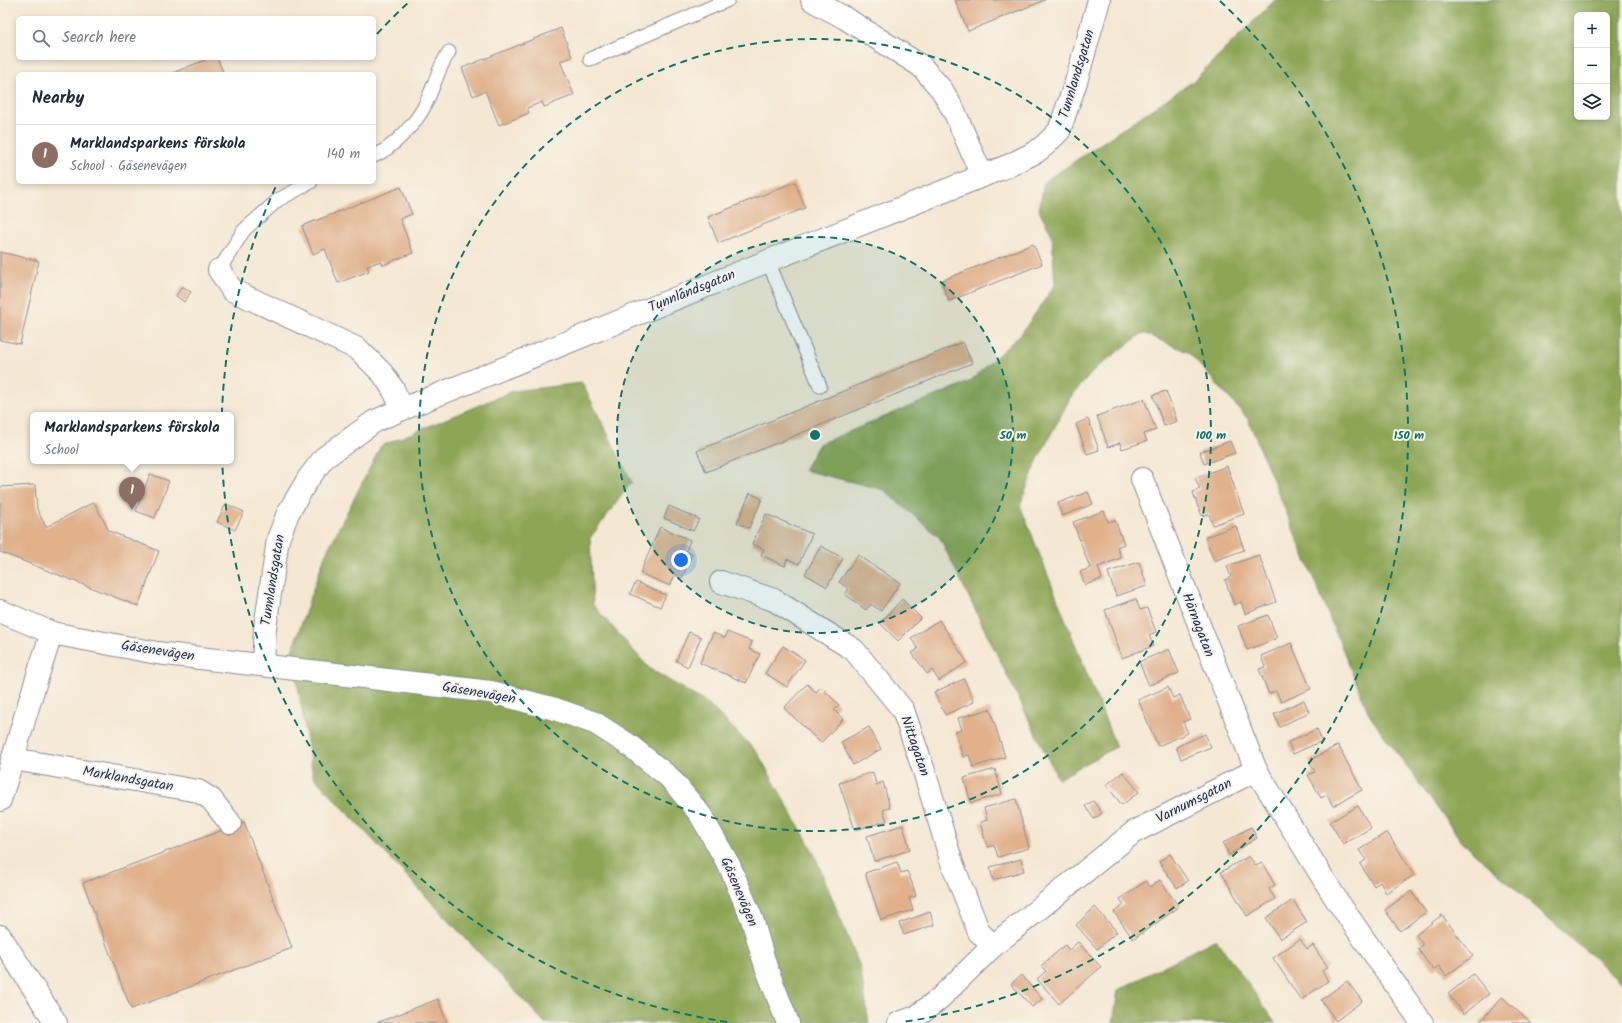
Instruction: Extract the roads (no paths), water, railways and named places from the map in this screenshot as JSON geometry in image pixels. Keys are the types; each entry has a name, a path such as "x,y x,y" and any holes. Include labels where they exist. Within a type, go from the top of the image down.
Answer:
{"street":[{"path":"812,0 921,66 942,90 982,176"},
{"name":"Tunnlandsgatan","path":"263,664 265,628 278,539 288,513 308,479 324,458 375,422 403,409 1010,165 1036,152 1060,131 1076,82 1099,0"},
{"path":"219,270 232,290 358,349 383,374 393,389 403,409"},
{"name":"Härnagatan","path":"1142,479 1256,770"},
{"name":"Nittagatan","path":"721,582 774,600 854,650 903,710 924,771 952,864 979,932 993,946"},
{"name":"Gäsenevägen","path":"0,611 52,633 157,653 263,664 491,692 555,709 595,723 629,745 669,777 700,814 730,867 752,918 766,967 788,1023"},
{"path":"0,800 36,678 52,633"},
{"name":"Marklandsgatan","path":"13,759 198,791 211,799 230,823"},
{"path":"1256,770 1336,899 1422,1023"},
{"name":"Varnumsgatan","path":"911,1021 940,998 993,946 1134,832 1256,770"},
{"path":"0,936 56,1023"}],"lane":[{"path":"590,59 728,0"},
{"path":"376,155 382,153 406,132 424,106 442,62 449,52"},
{"path":"219,270 244,230 278,200 307,184"},
{"path":"768,261 820,386"}],"place":[{"name":"Marklandsparkens förskola","path":"132,510"}]}
